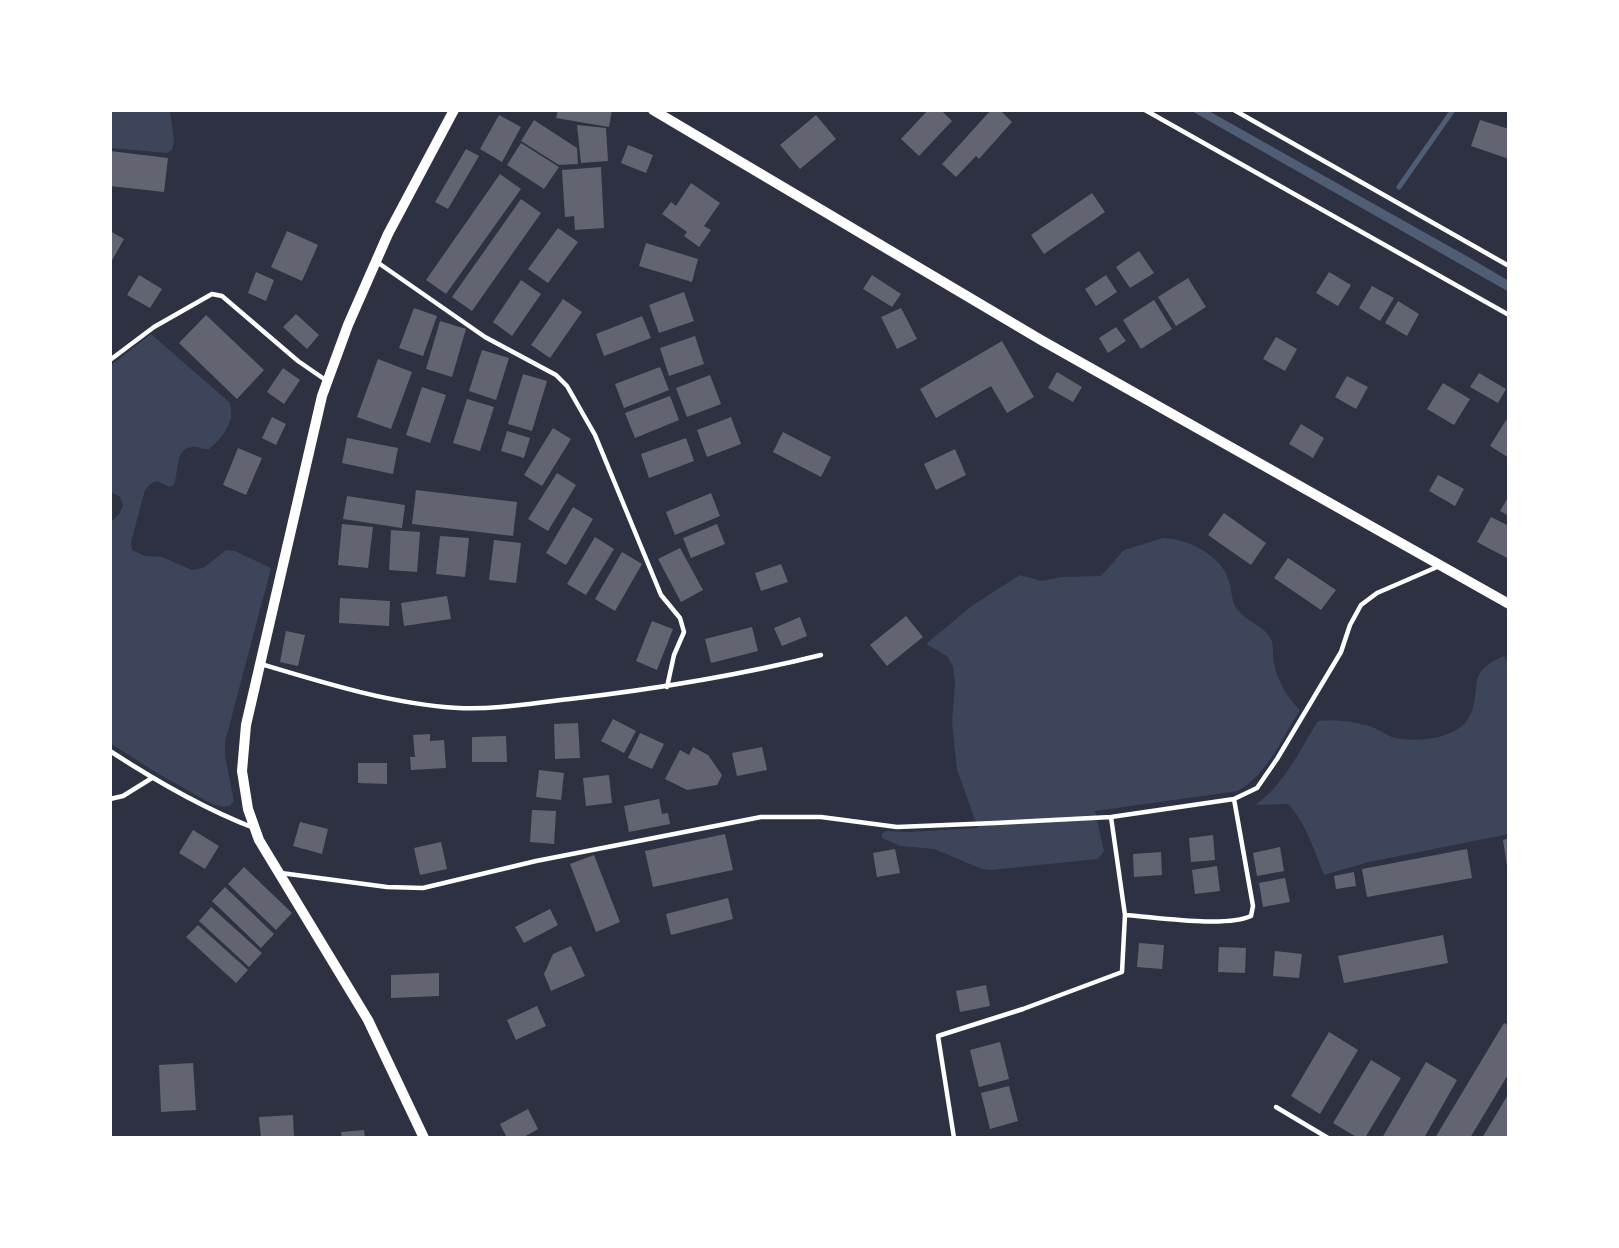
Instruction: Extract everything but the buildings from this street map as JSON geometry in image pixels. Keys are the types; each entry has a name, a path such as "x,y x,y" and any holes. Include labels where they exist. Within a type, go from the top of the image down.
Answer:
{"street":[{"path":"424,1138 368,1020 259,840 248,809 242,771 246,725 328,382 348,325 388,234 454,110"},
{"path":"653,110 1041,340 1509,604"}],"lane":[{"path":"1145,110 1509,315"},
{"path":"1234,110 1509,266"},
{"path":"376,261 485,337 556,375 567,386 595,435 661,595 680,618 684,632 674,655 667,687"},
{"path":"110,360 154,327 212,294 222,296 298,361 328,382"},
{"path":"281,873 387,887 423,887 536,861 761,817 821,817 897,827 1111,817 1234,799 1257,788 1277,759 1341,652 1350,625 1361,606 1377,593 1441,565"},
{"path":"260,664 353,691 456,708 485,708 667,687 749,673 821,654"},
{"path":"110,751 215,813 255,829"},
{"path":"110,799 123,796 152,778"},
{"path":"1125,915 1214,921 1251,916 1253,906 1234,799"},
{"path":"954,1138 938,1036 1023,1009 1122,972 1125,915 1111,817"},
{"path":"1276,1107 1328,1138"}],"shaded area":[{"path":"110,110 170,110 174,141 172,150 167,153 110,148"},
{"path":"1190,110 1207,110 1470,258 1509,281 1509,292"},
{"path":"151,334 229,402 231,415 224,434 209,449 192,447 182,452 173,486 169,487 157,481 145,490 131,542 132,550 145,556 162,557 192,570 203,568 226,550 235,551 271,568 225,742 225,756 234,801 230,806 212,804 110,743 110,523 123,506 120,497 110,491 110,366"},
{"path":"1163,538 1192,545 1218,562 1228,579 1237,609 1270,637 1273,661 1280,683 1300,710 1274,755 1258,775 1238,791 1095,811 1104,851 1098,859 991,870 982,869 934,849 900,846 882,838 886,831 978,828 957,770 952,723 955,683 953,667 947,656 926,644 973,605 1020,575 1042,581 1061,577 1101,576 1124,550"},
{"path":"1504,656 1509,665 1509,834 1369,862 1324,875 1305,828 1288,804 1255,805 1283,778 1318,721 1336,720 1360,724 1404,739 1446,735 1463,725 1469,717 1479,675 1483,669"}],"waterway":[{"path":"1399,187 1453,110"}]}
